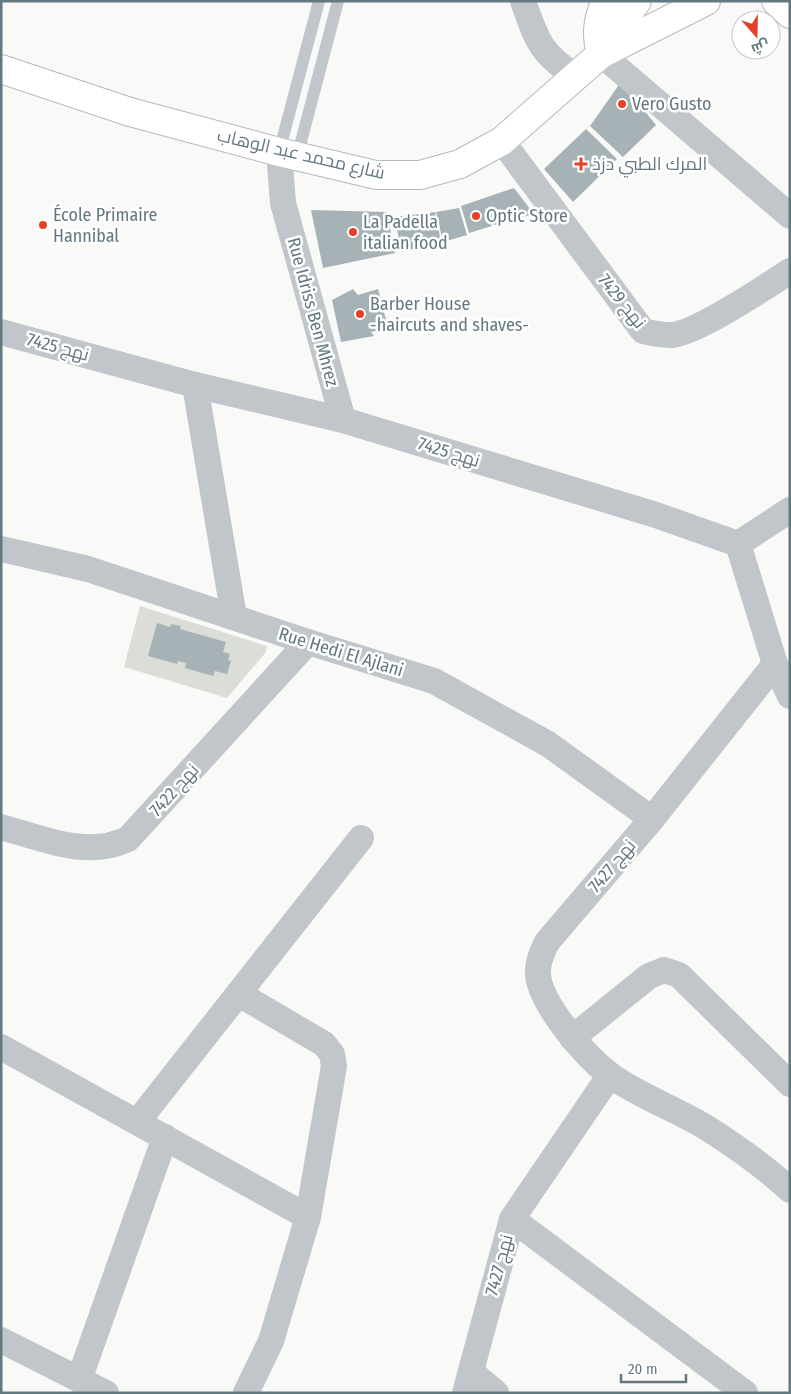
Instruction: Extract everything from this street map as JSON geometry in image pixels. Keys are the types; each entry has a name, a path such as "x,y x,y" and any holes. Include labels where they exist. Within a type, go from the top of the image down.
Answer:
{"main road":[{"path":"601,54 597,27 600,13 606,1"},
{"path":"601,54 616,29 638,1"},
{"path":"601,54 706,1"},
{"path":"776,1 790,14"},
{"name":"شارع محمد عبد الوهاب","path":"1,69 130,112 288,155 376,175 420,175 460,164 502,141 601,54"}],"street":[{"path":"523,1 538,42 556,63 575,76"},
{"path":"601,54 790,216"},
{"name":"نهج 7429","path":"502,141 643,332 671,335 697,326 754,295 790,271"},
{"name":"Rue Idriss Ben Mhrez","path":"288,155 283,203 343,420"},
{"name":"نهج 7425","path":"1,332 195,385 343,420 656,515 738,544"},
{"path":"195,385 234,617"},
{"path":"790,510 738,544 775,664 790,696"},
{"name":"Rue Hedi El Ajlani","path":"1,550 88,569 308,642 434,681 548,744 652,819"},
{"name":"نهج 7422","path":"1,827 81,849 102,848 128,839 308,642"},
{"name":"نهج 7427","path":"775,664 652,819 547,942 540,958 538,975 545,999 572,1038 610,1075 706,1127 766,1168 790,1190"},
{"path":"138,1121 360,838"},
{"path":"572,1038 649,976 664,970 679,975 790,1084"},
{"path":"239,994 324,1044 332,1054 334,1066 308,1217 271,1341 246,1393"},
{"path":"1,1048 138,1121 308,1217"},
{"name":"نهج 7427","path":"468,1382 512,1219 610,1075"},
{"path":"79,1380 165,1137"},
{"path":"512,1219 746,1393"},
{"path":"2,1342 106,1393"},
{"path":"468,1382 496,1393"}],"lane":[{"path":"288,155 319,1"},
{"path":"288,155 338,1"}],"shaded area":[{"path":"140,606 267,646 266,652 227,698 124,667"}],"building":[{"name":"Vero Gusto","path":"621,82 656,125 623,157 590,126"},
{"name":"المرك الطبي دزذ","path":"586,129 617,159 573,202 544,169"},
{"path":"514,188 534,214 494,225 484,206 492,226 469,233 461,206"},
{"path":"459,208 467,235 443,242 436,212"},
{"name":"La Padella italian food","path":"311,210 387,212 395,253 323,268"},
{"path":"435,212 441,242 401,252 395,217"},
{"name":"Barber House -haircuts and shaves-","path":"353,289 358,295 378,289 388,328 371,332 374,336 341,342 332,300"},
{"path":"157,623 170,627 171,624 181,626 180,629 226,642 223,652 230,654 228,660 231,661 227,674 215,671 213,676 185,668 186,663 178,661 177,664 148,656"}],"place":[{"name":"Vero Gusto","path":"622,104"},
{"name":"المرك الطبي دزذ","path":"581,164"},
{"name":"Optic Store","path":"476,216"},
{"name":"École Primaire Hannibal","path":"43,225"},
{"name":"La Padella italian food","path":"353,232"},
{"name":"Barber House -haircuts and shaves-","path":"360,314"}]}
